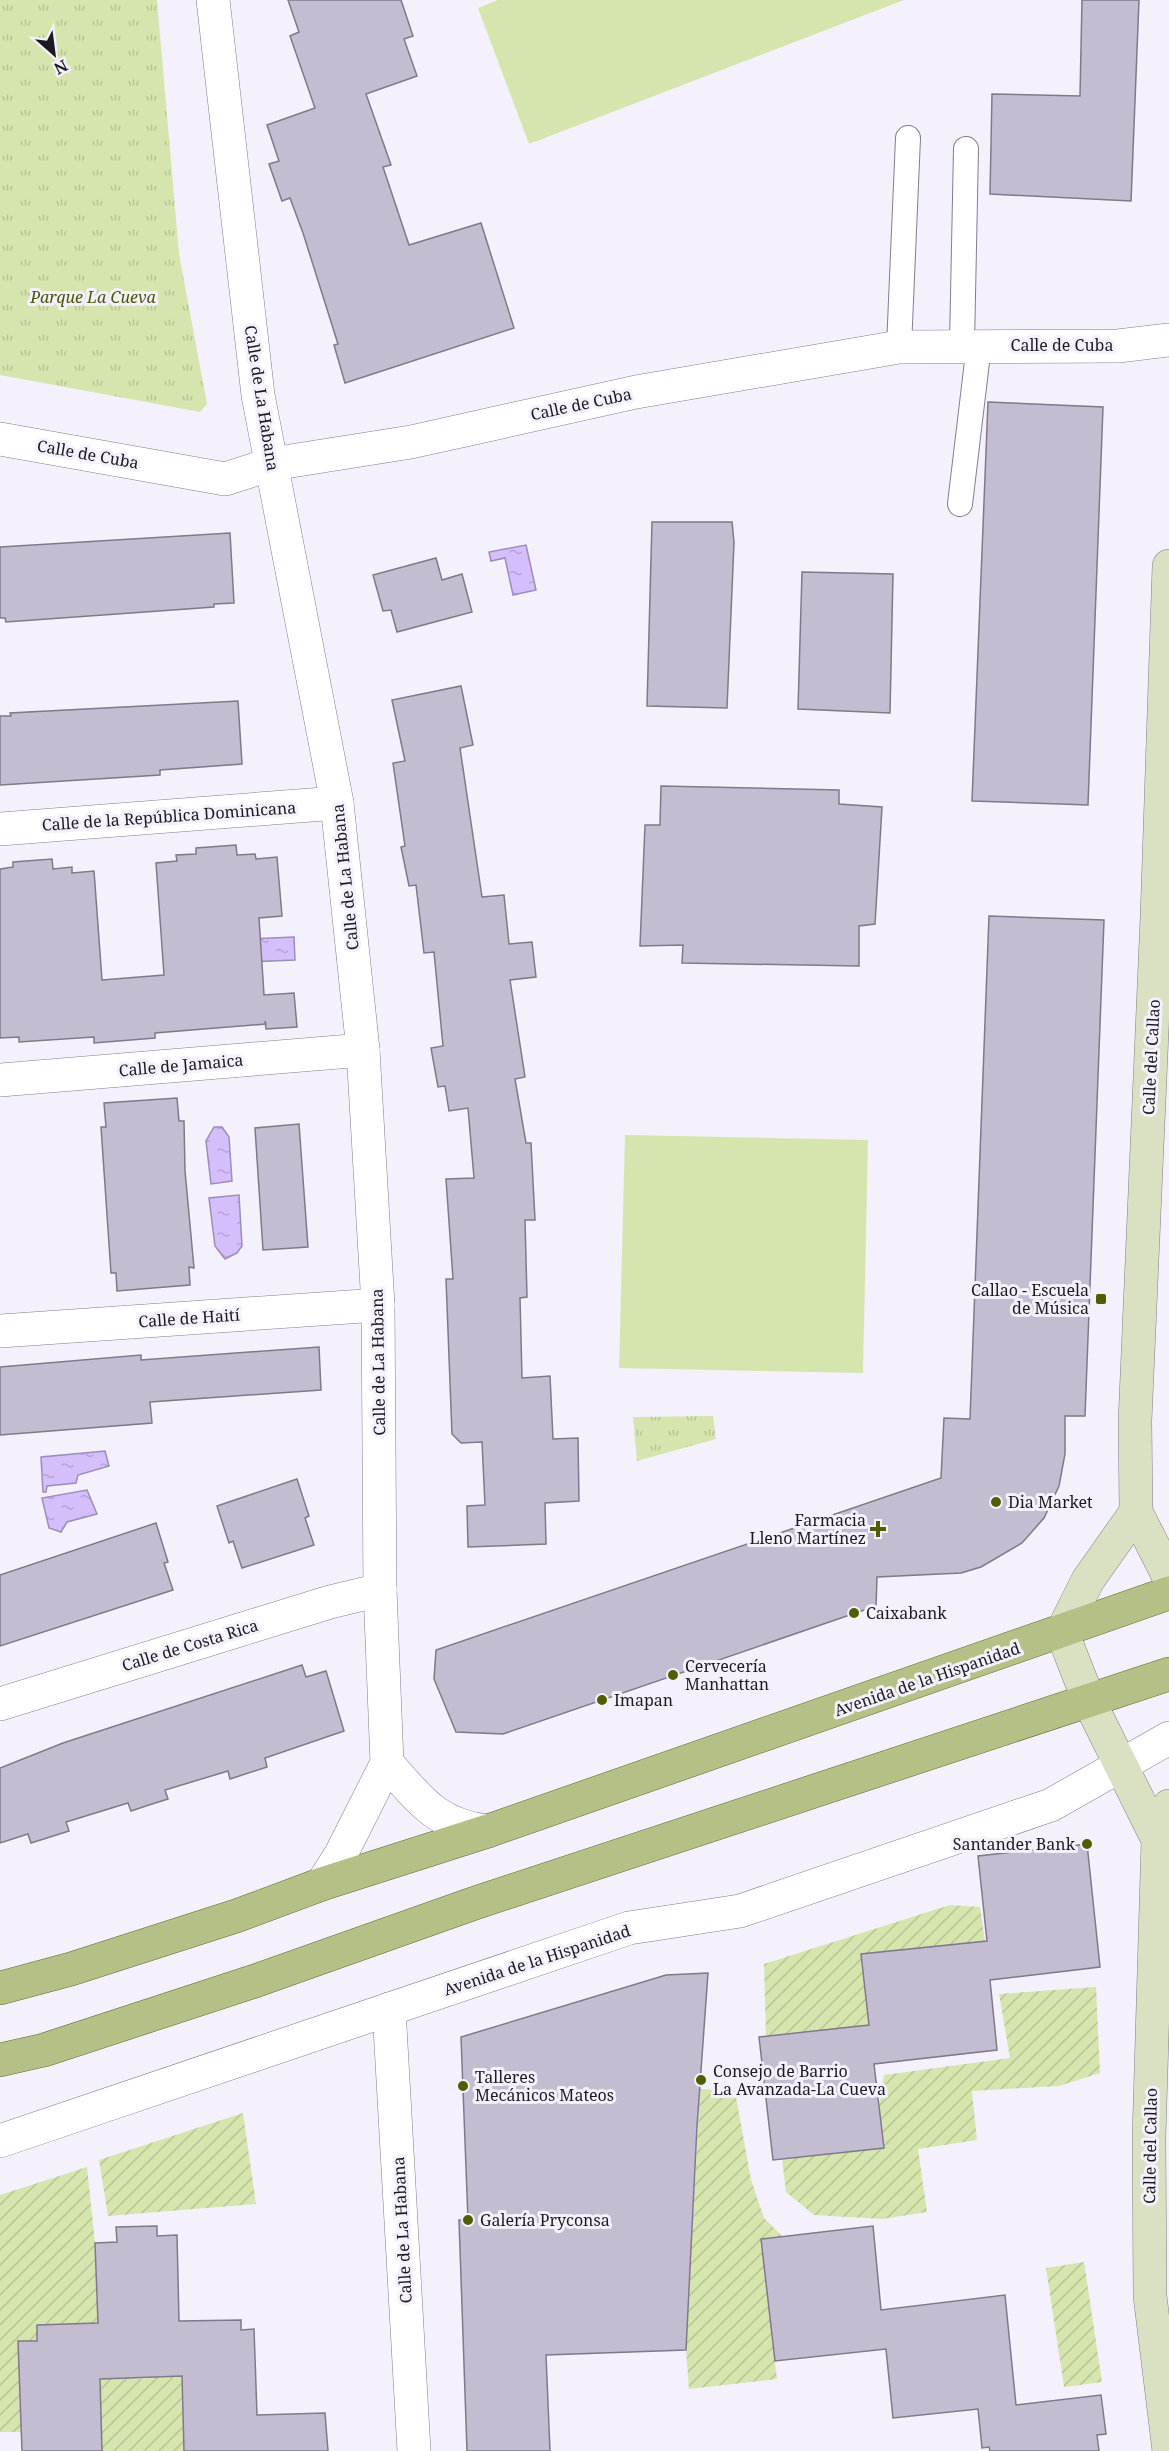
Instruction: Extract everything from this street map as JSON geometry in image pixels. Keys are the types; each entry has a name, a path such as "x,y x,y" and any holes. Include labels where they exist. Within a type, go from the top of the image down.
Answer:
{"main road":[{"name":"Avenida de la Hispanidad","path":"0,1988 71,1969 236,1916 322,1884 488,1831 1169,1593"},
{"path":"0,2060 44,2050 255,1981 475,1903 1169,1674"}],"street":[{"name":"Calle de La Habana","path":"213,0 258,395 337,803 363,1050 378,1305 380,1590 387,1763 341,1854 322,1884"},
{"name":"Calle de Cuba","path":"0,439 225,479 272,464 411,442 636,392 899,347 1118,345 1169,340"},
{"name":"Calle del Callao","path":"1169,566 1157,928 1136,1410 1137,1512 1169,1577"},
{"name":"Calle de la República Dominicana","path":"0,829 337,803"},
{"name":"Calle de Jamaica","path":"0,1080 363,1050"},
{"name":"Calle de Haití","path":"0,1331 378,1305"},
{"path":"1062,1632 1088,1580 1137,1512 1169,1538"},
{"name":"Calle de Costa Rica","path":"0,1704 330,1602 380,1590"},
{"name":"Calle del Callao","path":"1062,1632 1089,1701 1158,1840"},
{"name":"Avenida de la Hispanidad","path":"0,2142 629,1928 740,1911 1051,1804 1169,1738"},
{"path":"387,1763 434,1813 463,1828 488,1831"},
{"name":"Calle del Callao","path":"1169,1806 1158,1840 1149,2137 1150,2296 1169,2451"},
{"name":"Calle de La Habana","path":"389,2009 414,2451"}],"lane":[{"path":"899,347 908,138"},
{"path":"960,504 970,345 966,149"}],"green space":[{"name":"Parque La Cueva","path":"0,0 157,0 179,254 207,404 200,412 0,375"},
{"path":"498,0 904,0 529,144 478,8"},
{"path":"625,1135 868,1140 863,1373 619,1368"},
{"path":"713,1416 716,1439 637,1461 633,1417"},
{"path":"950,1905 980,1907 985,1942 861,1954 869,2025 766,2037 764,1964"},
{"path":"1096,1987 1100,2073 1059,2086 972,2091 977,2140 918,2149 927,2212 882,2219 814,2215 786,2192 782,2159 883,2148 879,2107 884,2075 1010,2058 999,1994"},
{"path":"700,2089 735,2091 751,2180 764,2218 783,2237 761,2239 777,2379 689,2389 686,2350"},
{"path":"243,2113 256,2204 108,2216 99,2160"},
{"path":"87,2167 95,2243 98,2333 37,2325 37,2341 18,2342 21,2432 0,2432 0,2195"},
{"path":"1084,2262 1102,2382 1064,2387 1046,2268"},
{"path":"99,2365 121,2375 140,2379 159,2376 181,2367 184,2451 102,2451"}],"water":[{"path":"526,545 536,590 513,595 505,558 491,561 489,552"},
{"path":"294,937 295,960 247,962 246,939"},
{"path":"214,1127 222,1127 229,1137 232,1181 211,1184 206,1141"},
{"path":"239,1195 242,1246 237,1253 225,1259 215,1246 209,1198"},
{"path":"105,1451 109,1466 78,1475 76,1483 47,1486 46,1492 43,1492 41,1457"},
{"path":"87,1490 97,1514 67,1522 61,1532 49,1528 42,1498"}],"building":[{"path":"288,0 401,0 413,36 404,39 417,76 366,94 391,165 383,167 409,245 481,223 514,328 345,383 334,345 338,344 303,233 290,198 282,201 269,164 279,161 267,125 315,108 290,36 299,32"},
{"path":"1082,0 1139,0 1131,201 990,194 992,94 1080,96"},
{"path":"988,402 1103,407 1088,805 972,801"},
{"path":"652,522 732,522 734,542 727,708 647,706"},
{"path":"230,533 234,603 214,604 214,607 6,622 5,618 0,618 0,547"},
{"path":"436,558 442,580 462,574 472,612 397,632 391,610 383,611 373,575"},
{"path":"802,572 893,574 890,713 798,709"},
{"path":"461,686 473,745 460,748 482,897 504,895 509,944 532,942 536,977 510,980 525,1077 515,1079 526,1143 531,1143 535,1220 525,1220 527,1297 520,1298 522,1378 550,1376 553,1439 578,1438 579,1501 545,1503 546,1544 468,1547 467,1506 485,1505 482,1442 461,1443 452,1434 446,1279 453,1279 446,1179 474,1178 468,1108 449,1111 445,1086 438,1087 431,1048 443,1046 434,952 424,953 416,885 409,886 401,847 405,846 393,763 405,761 392,700"},
{"path":"238,701 242,764 160,770 160,775 0,785 0,716 11,716 10,713"},
{"path":"661,786 839,790 839,804 882,807 875,924 859,926 859,966 682,963 683,945 640,946 645,825 660,825"},
{"path":"236,845 237,855 255,854 256,859 277,857 282,916 259,918 264,995 294,993 297,1027 266,1029 265,1024 155,1033 155,1038 94,1043 94,1037 19,1042 19,1037 0,1038 0,869 13,867 13,862 52,859 53,869 72,867 72,873 94,871 102,980 164,975 156,863 177,861 176,855 196,854 196,848"},
{"path":"989,916 1104,920 1085,1416 1065,1416 1065,1454 1059,1486 1044,1518 1022,1543 981,1567 961,1573 877,1577 876,1606 503,1734 456,1732 434,1679 436,1650 941,1478 944,1418 970,1419"},
{"path":"177,1098 179,1121 184,1121 185,1171 194,1268 189,1267 190,1285 117,1291 116,1273 111,1273 101,1127 106,1127 104,1103"},
{"path":"299,1124 308,1247 263,1250 255,1128"},
{"path":"319,1347 321,1390 150,1402 152,1423 0,1435 0,1367 141,1355 141,1360"},
{"path":"297,1479 309,1516 305,1518 314,1545 242,1568 233,1541 229,1543 217,1506"},
{"path":"156,1523 168,1562 164,1563 173,1590 0,1646 0,1575"},
{"path":"302,1665 306,1677 326,1671 344,1731 265,1758 267,1767 230,1779 228,1771 165,1790 168,1799 131,1811 128,1803 66,1822 69,1831 31,1843 28,1834 0,1843 0,1768 63,1743"},
{"path":"1087,1844 1100,1967 990,1980 997,2050 874,2064 884,2148 773,2160 759,2037 869,2025 861,1954 987,1941 978,1856"},
{"path":"708,1973 697,2126 686,2350 546,2355 550,2451 467,2451 459,2220 468,2220 461,2037 666,1975"},
{"path":"157,2226 157,2236 177,2235 179,2321 241,2320 241,2330 254,2329 257,2415 325,2413 328,2451 184,2451 182,2376 100,2379 102,2451 22,2451 18,2341 37,2341 37,2325 98,2323 95,2243 117,2242 116,2227"},
{"path":"873,2226 881,2310 1005,2295 1016,2405 1101,2395 1106,2434 1097,2435 1099,2451 990,2451 989,2447 982,2448 978,2409 893,2418 886,2349 775,2361 761,2239"}],"place":[{"name":"Callao - Escuela de Música","path":"1101,1299"},
{"name":"Dia Market","path":"996,1502"},
{"name":"Farmacia Lleno Martínez","path":"878,1529"},
{"name":"Caixabank","path":"854,1613"},
{"name":"Cervecería Manhattan","path":"673,1675"},
{"name":"Imapan","path":"602,1700"},
{"name":"Santander Bank","path":"1087,1844"},
{"name":"Consejo de Barrio La Avanzada-La Cueva","path":"701,2080"},
{"name":"Talleres Mecánicos Mateos","path":"463,2086"},
{"name":"Galería Pryconsa","path":"468,2220"}]}
